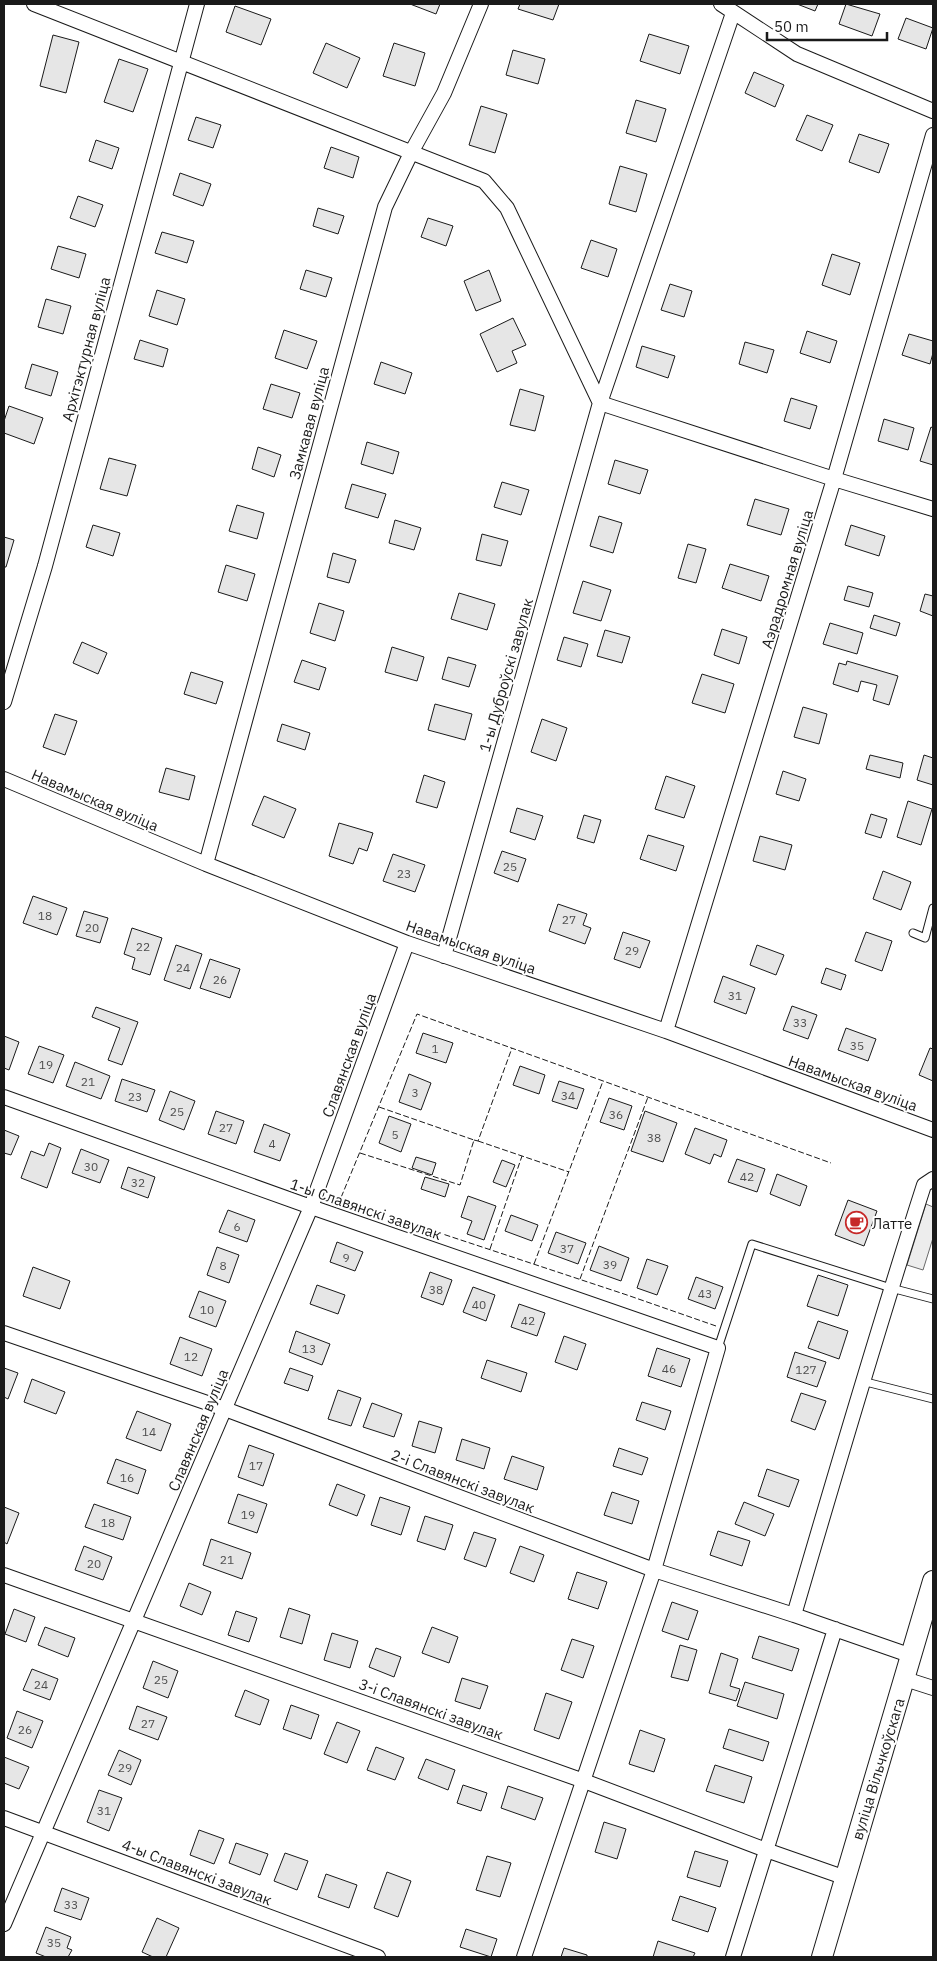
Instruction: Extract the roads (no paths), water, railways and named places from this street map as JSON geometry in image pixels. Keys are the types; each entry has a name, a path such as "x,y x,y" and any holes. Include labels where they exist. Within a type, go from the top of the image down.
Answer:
{"main road":[{"name":"вуліца Вільчкоўскага","path":"822,1957 933,1582"}],"street":[{"path":"34,4 412,151 484,181 507,208 600,403 933,509"},
{"name":"Архітэктурная вуліца","path":"4,702 45,566 180,60 197,4"},
{"name":"Замкавая вуліца","path":"206,864 385,207 412,151 444,93 481,4"},
{"path":"721,4 798,54 933,111"},
{"name":"1-ы Дуброўскі завулак","path":"444,956 600,403 733,13"},
{"name":"Аэрадромная вуліца","path":"666,1030 834,479 933,135"},
{"name":"Навамыская вуліца","path":"4,779 206,864 444,956 666,1030 933,1130"},
{"name":"Славянская вуліца","path":"4,1924 311,1207 407,942"},
{"name":"1-ы Славянскі завулак","path":"4,1097 311,1207 718,1348"},
{"path":"794,1615 891,1288 924,1185 933,1179"},
{"name":"2-і Славянскі завулак","path":"4,1333 224,1409 654,1570 794,1615 912,1656"},
{"path":"524,1957 654,1570 718,1348"},
{"name":"3-і Славянскі завулак","path":"4,1575 584,1781 766,1850 846,1878"},
{"path":"733,1957 835,1630"},
{"path":"905,1679 933,1688"},
{"name":"4-ы Славянскі завулак","path":"4,1818 378,1957"}],"lane":[{"path":"913,933 925,938 933,908"},
{"path":"718,1348 752,1244 933,1300"},
{"path":"862,1381 933,1399"}],"place":[{"name":"Латте","path":"856,1223"}]}
